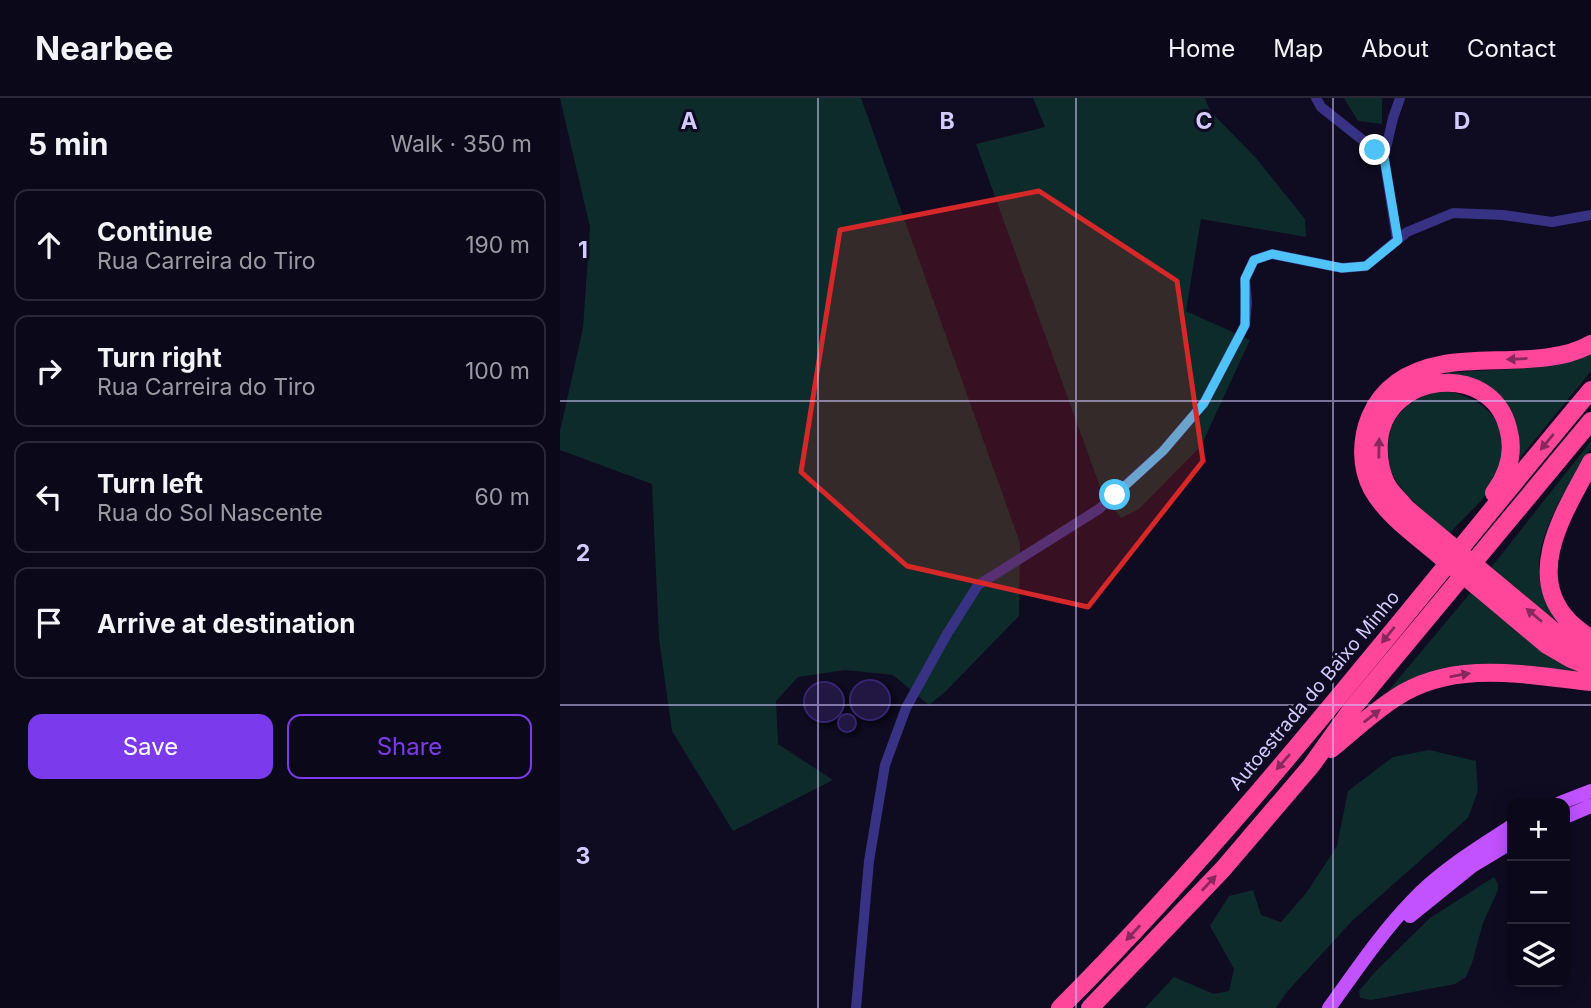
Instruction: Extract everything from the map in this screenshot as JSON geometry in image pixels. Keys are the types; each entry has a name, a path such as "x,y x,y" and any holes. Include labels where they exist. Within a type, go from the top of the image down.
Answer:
{"highway":[{"path":"1591,344 1540,358 1446,363 1416,370 1389,387 1374,407 1365,429 1363,459 1372,489 1396,518 1547,645 1591,667"},
{"path":"1474,529 1478,515 1510,465 1511,440 1506,418 1492,401 1473,386 1448,382 1419,386 1401,397 1387,413 1380,432 1378,456 1386,484 1406,508 1556,633 1580,649 1591,650"},
{"name":"Autoestrada do Baixo Minho","path":"1060,1008 1175,888 1328,710 1474,529 1591,390"},
{"path":"1090,1008 1215,877 1311,766 1351,709 1591,421"},
{"path":"1591,461 1553,538 1549,566 1550,591 1565,618 1591,639"},
{"path":"1311,766 1396,697 1434,680 1470,673 1502,672 1591,682"}],"main road":[{"path":"1570,799 1591,791"},
{"path":"1570,815 1591,806"},
{"path":"1329,1008 1413,900 1467,856 1507,829"},
{"path":"1362,963 1419,907 1472,866 1507,845"}],"street":[{"path":"1316,98 1321,107 1384,157"},
{"path":"1398,240 1384,157 1400,98"},
{"path":"856,1008 869,861 886,765 906,708 978,585 1099,509 1163,451 1204,403 1245,325 1245,279 1254,260 1272,254 1342,268 1366,266 1407,232 1453,213 1503,215 1552,222 1591,215"}],"highlighted area":[{"path":"1039,191 1177,281 1203,461 1088,607 907,566 801,472 840,230"}],"green space":[{"path":"560,98 861,98 1020,543 1019,616 929,705 893,675 845,670 798,677 776,701 778,744 833,780 733,831 672,731 659,639 652,484 560,450 560,431 583,328 590,227"},
{"path":"1033,98 1205,98 1210,111 1256,158 1305,219 1306,237 1201,219 1186,311 1250,340 1201,446 1139,509 1121,518 1103,495 976,144 1045,127"},
{"path":"1344,98 1382,98 1382,124 1358,121"},
{"path":"1591,353 1591,371 1520,458 1515,424 1499,399 1473,381 1441,373 1532,368 1561,363"},
{"path":"1441,390 1459,394 1487,410 1497,422 1504,450 1501,466 1489,491 1449,534 1404,492 1392,472 1388,455 1389,436 1397,417 1411,403"},
{"path":"1591,441 1591,448 1554,512 1542,547 1539,564 1541,587 1557,622 1490,569"},
{"path":"1472,591 1583,673 1524,666 1465,666 1427,674 1388,693"},
{"path":"1429,750 1476,761 1478,791 1468,818 1352,921 1286,993 1276,1008 1145,1008 1174,977 1214,994 1229,991 1234,969 1210,926 1229,896 1253,890 1261,915 1281,922 1307,892 1337,846 1348,791 1393,757"},
{"path":"1494,877 1498,890 1483,923 1466,977 1455,984 1371,1000 1360,998 1359,991 1375,972 1430,918"}],"building":[{"path":"870,680 878,681 884,686 889,692 889,708 884,714 878,719 870,720 862,719 856,714 851,708 850,700 851,692 856,686 862,681"},
{"path":"824,682 832,683 838,688 843,694 843,710 838,716 832,721 824,722 816,721 810,716 805,710 804,702 805,694 810,688 816,683"},
{"path":"847,714 853,717 856,723 853,729 847,732 841,729 838,723 841,717"}],"route":[{"path":"1115,495 1163,451 1204,403 1245,325 1245,279 1254,260 1272,254 1342,268 1366,266 1398,240 1384,157 1375,150"}]}
